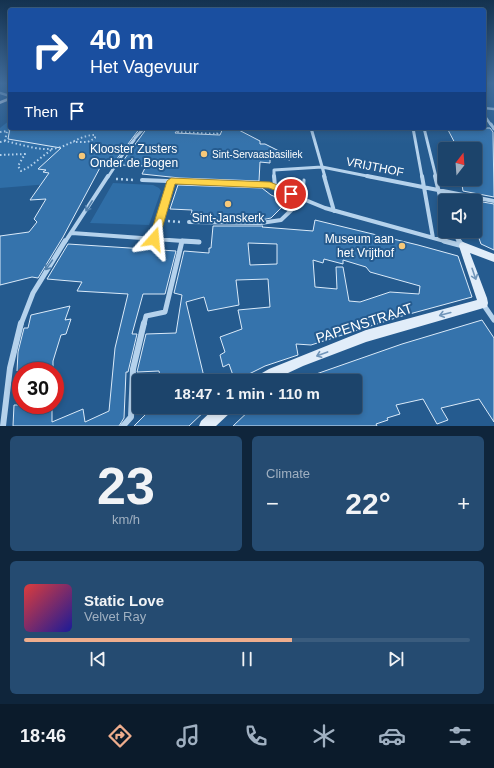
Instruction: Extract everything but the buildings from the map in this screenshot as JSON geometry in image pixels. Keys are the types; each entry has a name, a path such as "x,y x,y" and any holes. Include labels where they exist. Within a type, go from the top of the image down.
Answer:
{"street":[{"path":"486,118 494,129"},
{"path":"3,426 11,365 25,310 36,286 124,153 142,130"},
{"path":"312,130 334,211"},
{"name":"VRIJTHOF","path":"413,130 433,238"},
{"path":"424,130 439,194"},
{"name":"VRIJTHOF","path":"275,186 274,170 322,167 424,187"},
{"path":"142,180 259,184 275,186 334,211 463,246 494,258"},
{"path":"154,239 171,181"},
{"path":"424,187 494,200"},
{"path":"189,222 261,223 278,221 281,220 303,199"},
{"path":"72,233 199,242"},
{"path":"457,238 463,246 483,303 494,320"},
{"path":"124,426 132,417 133,369 146,316 165,312 182,241"},
{"name":"PAPENSTRAAT","path":"271,374 366,336 483,303"},
{"path":"206,426 219,414"}],"lane":[{"path":"303,199 304,180"}],"path":[{"path":"180,130 178,132 217,134 219,130"},
{"path":"0,132 7,131 5,141"},
{"path":"0,155 25,154 18,168 21,171 27,170 41,156 52,149 73,142 80,136 95,136 92,141 88,143 73,142"},
{"path":"0,142 5,141 52,149"},
{"path":"116,179 142,180"},
{"path":"159,221 189,222"}],"shaded area":[{"path":"8,122 9,139 44,145 64,143 43,172 51,173 73,182 0,188 0,128"},
{"path":"113,183 153,185 159,188 161,191 149,225 90,223"}],"place":[{"name":"Sint-Servaasbasiliek","path":"204,154"},
{"name":"Klooster Zusters Onder de Bogen","path":"82,156"},
{"name":"Sint-Janskerk","path":"228,204"},
{"name":"Museum aan het Vrijthof","path":"402,246"}],"route":[{"path":"154,239 171,181 270,185 291,194"}]}
